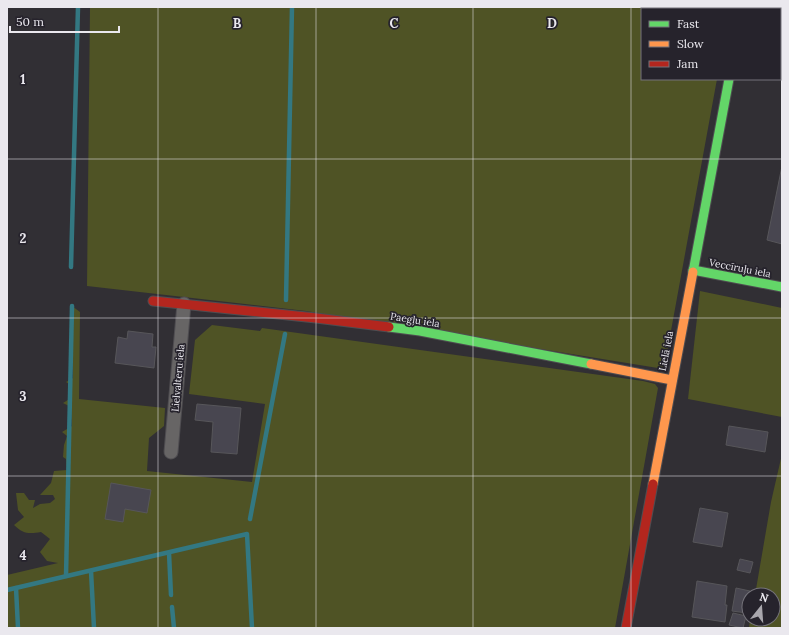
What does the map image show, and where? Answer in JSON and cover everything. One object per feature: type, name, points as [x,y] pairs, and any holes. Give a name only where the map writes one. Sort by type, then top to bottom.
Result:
[{"type":"street","name":"Lielā iela","points":[[626,628],[729,80]]},
{"type":"street","name":"Veccīruļu iela","points":[[693,270],[782,287]]},
{"type":"street","name":"Paegļu iela","points":[[153,301],[420,331],[672,380]]},
{"type":"street","name":"Lielvalteru iela","points":[[171,452],[184,304]]},
{"type":"green space","points":[[90,7],[730,7],[641,8],[641,80],[717,80],[664,369],[306,311],[87,286]]},
{"type":"green space","points":[[700,291],[782,308],[782,417],[688,399]]},
{"type":"green space","points":[[72,306],[80,312],[79,399],[165,408],[164,426],[149,438],[147,471],[252,482],[265,404],[189,394],[195,340],[212,325],[260,331],[262,328],[643,381],[655,384],[658,388],[615,628],[7,628],[7,575],[58,563],[47,561],[40,552],[50,539],[41,532],[26,533],[14,525],[24,517],[18,510],[16,493],[24,493],[29,500],[35,500],[33,508],[40,504],[50,503],[55,499],[53,495],[40,495],[51,483],[54,471],[67,470],[66,459],[63,457],[64,445],[67,436],[62,432],[72,426],[71,407],[63,403],[71,398],[72,386],[66,382],[73,378]]},
{"type":"green space","points":[[782,454],[782,628],[749,628],[781,627],[781,587],[756,587],[771,502]]},
{"type":"building","points":[[782,166],[782,244],[767,240]]},
{"type":"building","points":[[128,331],[153,334],[152,347],[156,347],[154,368],[115,363],[118,337],[127,339]]},
{"type":"building","points":[[197,404],[241,408],[237,454],[211,452],[213,422],[195,420]]},
{"type":"building","points":[[729,426],[768,432],[765,452],[726,445]]},
{"type":"building","points":[[111,483],[151,490],[147,513],[125,509],[123,522],[105,519]]},
{"type":"building","points":[[700,508],[728,513],[722,547],[693,542]]},
{"type":"building","points":[[740,559],[753,562],[750,573],[737,570]]},
{"type":"building","points":[[697,581],[727,586],[725,622],[692,617]]},
{"type":"building","points":[[736,588],[741,589],[741,612],[732,611]]},
{"type":"building","points":[[733,613],[741,615],[741,627],[743,628],[729,625]]},
{"type":"waterway","points":[[71,267],[78,7]]},
{"type":"waterway","points":[[286,300],[292,7]]},
{"type":"waterway","points":[[66,576],[72,306]]},
{"type":"waterway","points":[[250,519],[285,334]]},
{"type":"waterway","points":[[7,590],[247,534],[252,628]]},
{"type":"waterway","points":[[169,553],[171,595]]},
{"type":"waterway","points":[[91,571],[94,628]]},
{"type":"waterway","points":[[16,588],[18,628]]},
{"type":"waterway","points":[[172,607],[174,628]]},
{"type":"traffic: fast","points":[[693,272],[729,80]]},
{"type":"traffic: fast","points":[[693,270],[782,287]]},
{"type":"traffic: fast","points":[[389,327],[420,331],[591,364]]},
{"type":"traffic: slow","points":[[653,484],[693,272]]},
{"type":"traffic: slow","points":[[591,364],[672,380]]},
{"type":"traffic: jam","points":[[153,301],[389,327]]},
{"type":"traffic: jam","points":[[626,628],[653,484]]}]
